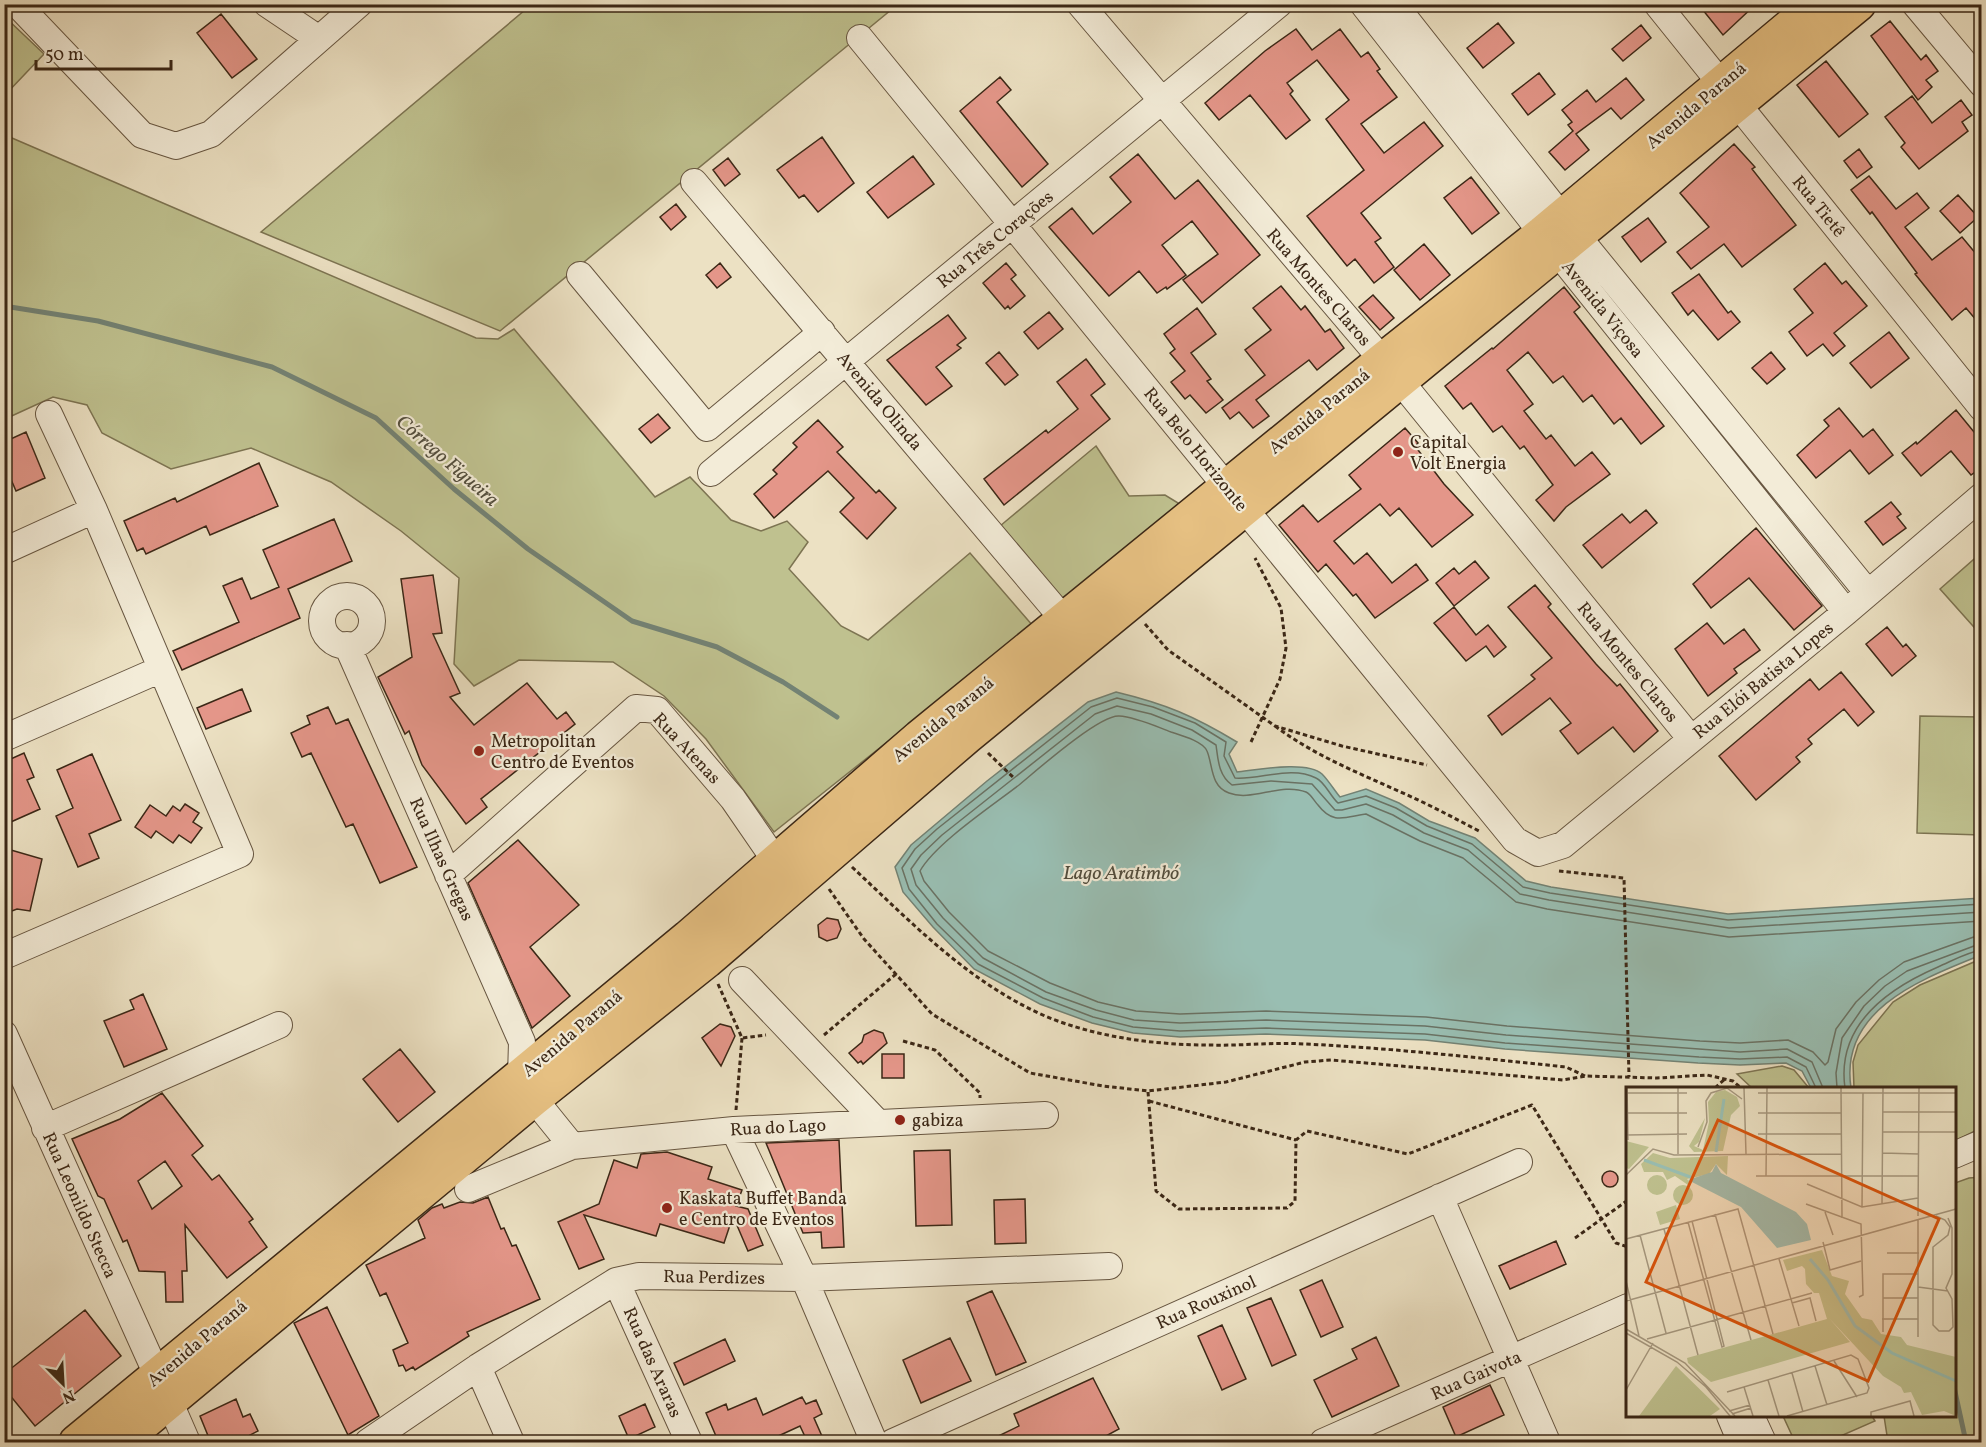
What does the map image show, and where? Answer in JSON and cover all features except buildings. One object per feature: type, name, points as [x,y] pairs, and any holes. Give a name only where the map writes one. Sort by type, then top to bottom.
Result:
[{"type":"main road","name":"Avenida Paraná","points":[[1729,95],[1816,4]]},
{"type":"main road","name":"Avenida Paraná","points":[[76,1443],[164,1390],[527,1087],[1130,607],[1244,507],[1391,371],[1729,95],[1859,4]]},
{"type":"main road","name":"Avenida Paraná","points":[[805,867],[919,737],[1065,621],[1244,507]]},
{"type":"main road","name":"Avenida Paraná","points":[[121,1443],[164,1390]]},
{"type":"street","points":[[17,4],[142,135],[176,146],[212,134],[359,4]]},
{"type":"street","points":[[267,4],[319,39]]},
{"type":"street","name":"Rua Montes Claros","points":[[1080,4],[1161,103],[1391,371],[1691,739]]},
{"type":"street","name":"Rua Três Corações","points":[[711,473],[1280,4]]},
{"type":"street","name":"Avenida Viçosa","points":[[1363,4],[1868,593]]},
{"type":"street","name":"Avenida Viçosa","points":[[1394,4],[1559,234],[1846,612]]},
{"type":"street","name":"Rua Tietê","points":[[1657,4],[1982,408]]},
{"type":"street","points":[[1915,4],[1982,84]]},
{"type":"street","name":"Rua Belo Horizonte","points":[[860,38],[1515,840],[1543,861]]},
{"type":"street","name":"Avenida Olinda","points":[[694,182],[1065,621]]},
{"type":"street","points":[[580,275],[707,428],[822,332]]},
{"type":"street","points":[[4,956],[240,854],[159,669],[94,510],[49,414]]},
{"type":"street","name":"Rua Elói Batista Lopes","points":[[1543,861],[1846,612],[1982,496]]},
{"type":"street","points":[[4,551],[94,510]]},
{"type":"street","name":"Rua Ilhas Gregas","points":[[347,645],[522,1042],[527,1087]]},
{"type":"street","points":[[4,738],[159,669]]},
{"type":"street","name":"Rua Atenas","points":[[448,875],[636,708],[646,707],[657,710],[733,799],[805,867]]},
{"type":"street","points":[[742,980],[878,1122]]},
{"type":"street","points":[[45,1128],[279,1025]]},
{"type":"street","name":"Rua Leonildo Stecca","points":[[4,1034],[187,1443]]},
{"type":"street","points":[[527,1087],[572,1146]]},
{"type":"street","name":"Rua do Lago","points":[[468,1189],[572,1146],[734,1130],[1045,1115]]},
{"type":"street","points":[[734,1130],[804,1278],[874,1443]]},
{"type":"street","points":[[1956,1154],[1982,1143]]},
{"type":"street","name":"Rua Rouxinol","points":[[893,1443],[1519,1162]]},
{"type":"street","points":[[1440,1197],[1547,1443]]},
{"type":"street","name":"Rua Perdizes","points":[[368,1443],[478,1367],[616,1281],[639,1276],[804,1278],[1109,1266]]},
{"type":"street","name":"Rua das Araras","points":[[616,1281],[689,1443]]},
{"type":"street","name":"Rua Gaivota","points":[[1323,1443],[1626,1308]]},
{"type":"street","points":[[478,1367],[511,1443]]},
{"type":"street","points":[[1730,1417],[1742,1443]]},
{"type":"street","points":[[1752,1417],[1763,1443]]},
{"type":"path","points":[[1244,507],[1251,547],[1260,570],[1281,608],[1286,648],[1280,679],[1251,742]]},
{"type":"path","points":[[1130,607],[1168,650],[1300,744],[1345,769],[1406,794],[1487,835]]},
{"type":"path","points":[[1275,726],[1342,746],[1461,773]]},
{"type":"path","points":[[981,747],[1016,779]]},
{"type":"path","points":[[1543,861],[1624,878],[1629,1077]]},
{"type":"path","points":[[805,867],[864,939],[932,1014],[1030,1073],[1103,1086],[1148,1091],[1227,1082],[1305,1062],[1331,1060],[1563,1080],[1586,1076],[1707,1075],[1733,1081],[1739,1087]]},
{"type":"path","points":[[805,867],[950,958],[997,992],[1046,1016],[1136,1040],[1209,1045],[1301,1044],[1431,1052],[1566,1067],[1586,1076]]},
{"type":"path","points":[[809,1048],[896,974]]},
{"type":"path","points":[[734,1130],[742,1038]]},
{"type":"path","points":[[903,1041],[935,1050],[980,1093],[982,1118]]},
{"type":"path","points":[[1717,1087],[1725,1079]]},
{"type":"path","points":[[1148,1091],[1156,1191],[1179,1209],[1287,1208],[1295,1201],[1296,1140],[1307,1131],[1408,1154],[1532,1105],[1616,1244],[1626,1246]]},
{"type":"path","points":[[1149,1101],[1296,1140]]},
{"type":"path","points":[[1575,1238],[1626,1201]]},
{"type":"green space","points":[[531,5],[897,5],[500,331],[261,232]]},
{"type":"green space","points":[[5,17],[44,54],[4,95]]},
{"type":"green space","points":[[5,135],[476,338],[498,339],[514,329],[655,497],[690,477],[731,520],[761,531],[787,521],[808,542],[789,569],[841,626],[868,640],[970,553],[1033,626],[774,832],[706,739],[664,696],[613,662],[519,660],[474,686],[454,664],[459,578],[401,531],[331,482],[251,448],[171,469],[102,433],[87,405],[53,397],[5,419]]},
{"type":"green space","points":[[1096,446],[1129,496],[1165,495],[1178,503],[1177,516],[1066,607],[1000,526]]},
{"type":"green space","points":[[1981,553],[1981,635],[1940,589]]},
{"type":"green space","points":[[1920,716],[1981,717],[1981,835],[1917,833]]},
{"type":"green space","points":[[1981,959],[1981,1128],[1956,1140],[1956,1087],[1854,1087],[1853,1062],[1858,1045],[1893,1002],[1920,985]]},
{"type":"green space","points":[[1782,1066],[1794,1070],[1808,1087],[1751,1087],[1737,1074]]},
{"type":"green space","points":[[1981,1177],[1981,1442],[1888,1442],[1884,1417],[1956,1417],[1956,1183]]},
{"type":"green space","points":[[1783,1417],[1873,1417],[1875,1421],[1827,1442],[1795,1442]]},
{"type":"water","name":"Lago Aratimbó","points":[[1116,692],[1179,712],[1237,742],[1229,754],[1237,772],[1281,767],[1315,770],[1322,774],[1340,797],[1366,789],[1399,803],[1429,821],[1475,838],[1526,881],[1551,887],[1728,914],[1981,898],[1981,955],[1911,987],[1889,1001],[1871,1018],[1858,1037],[1851,1061],[1851,1087],[1810,1087],[1802,1071],[1786,1063],[1740,1065],[1698,1063],[1505,1049],[1425,1040],[1266,1034],[1180,1037],[1133,1033],[1092,1023],[1040,1004],[974,969],[903,892],[895,867],[911,845],[987,781],[1088,702]]},
{"type":"waterway","name":"Córrego Figueira","points":[[4,306],[98,321],[272,367],[376,418],[454,489],[528,549],[632,621],[717,647],[783,682],[837,717]]},
{"type":"waterway","points":[[1956,1396],[1966,1442]]},
{"type":"place","name":"Capital Volt Energia","points":[[1398,452]]},
{"type":"place","name":"Metropolitan Centro de Eventos","points":[[479,751]]},
{"type":"place","name":"gabiza","points":[[900,1120]]},
{"type":"place","name":"Kaskata Buffet Banda e Centro de Eventos","points":[[667,1208]]}]
